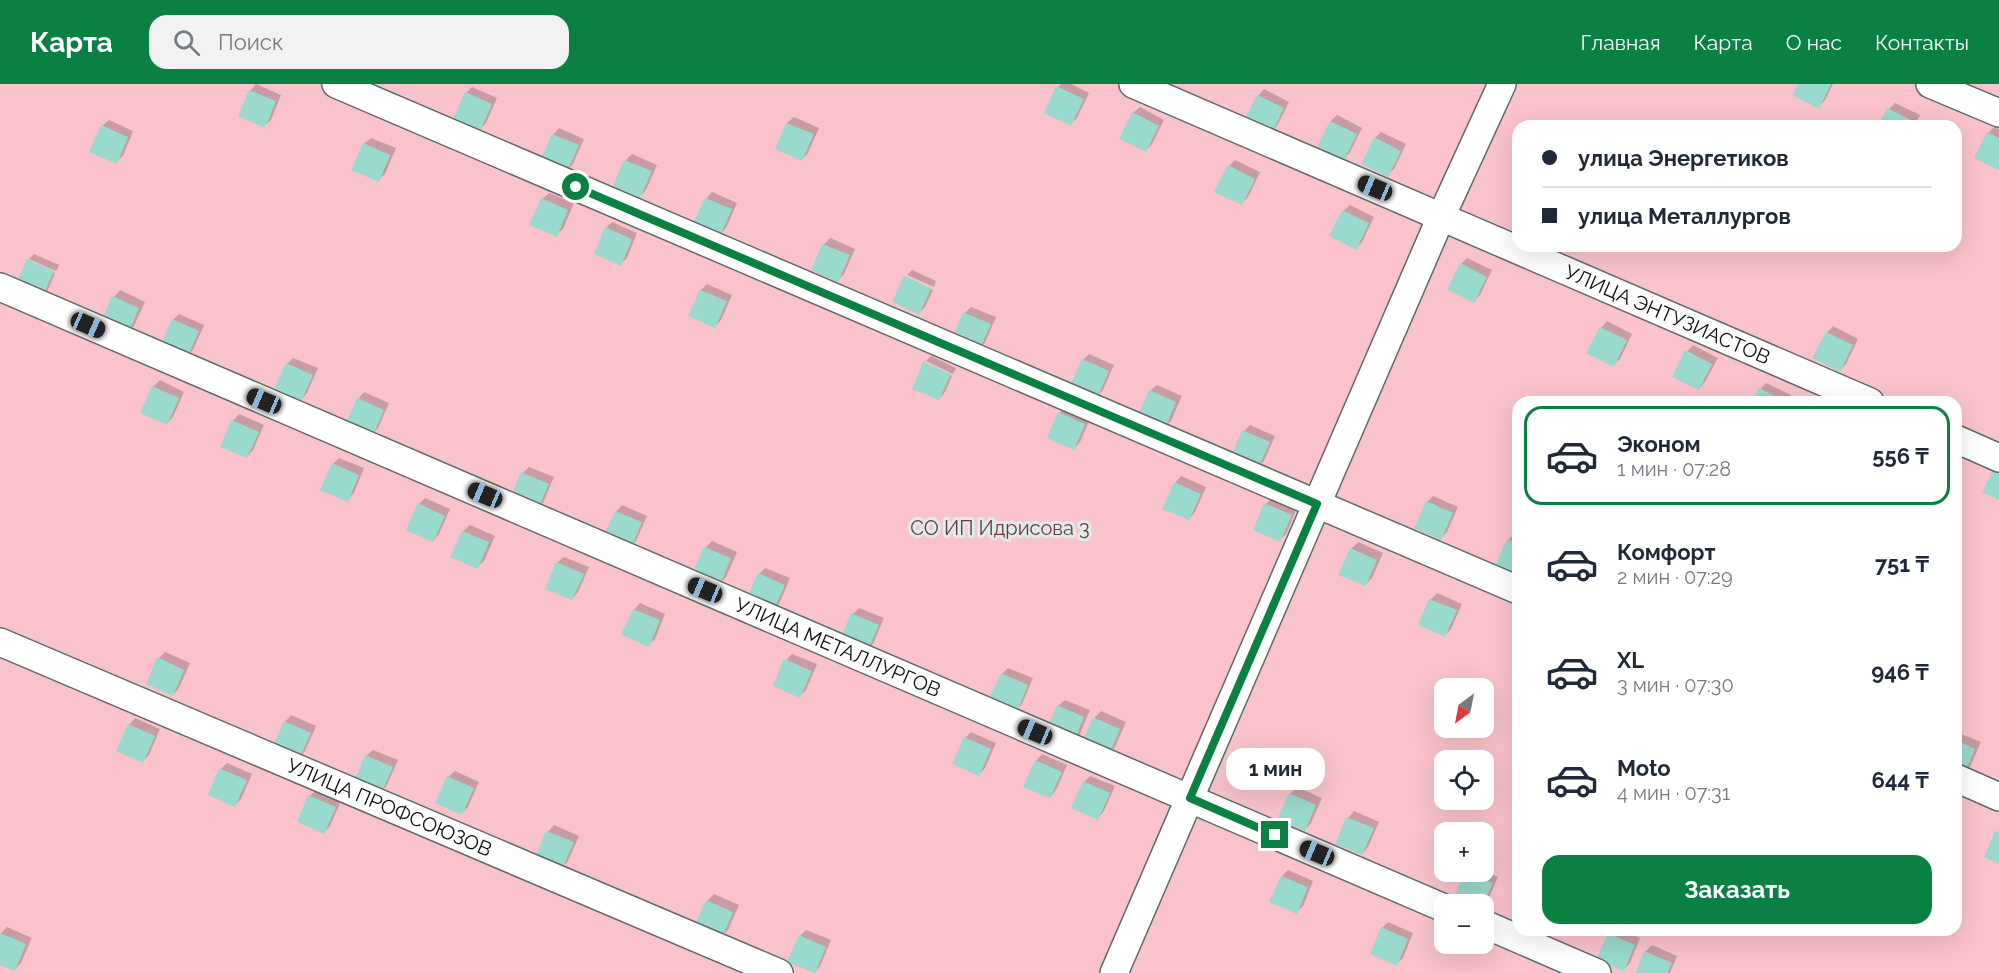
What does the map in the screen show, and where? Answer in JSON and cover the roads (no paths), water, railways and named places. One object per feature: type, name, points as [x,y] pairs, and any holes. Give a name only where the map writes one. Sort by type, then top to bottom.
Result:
[{"type":"street","points":[[336,84],[1512,588]]},
{"type":"street","name":"УЛИЦА ЭНТУЗИАСТОВ","points":[[1133,84],[1512,248]]},
{"type":"street","points":[[1114,973],[1441,217],[1502,84]]},
{"type":"street","points":[[1930,84],[1999,113]]},
{"type":"street","name":"УЛИЦА ЭНТУЗИАСТОВ","points":[[1522,252],[1856,396]]},
{"type":"street","name":"УЛИЦА МЕТАЛЛУРГОВ","points":[[0,287],[1434,904]]},
{"type":"street","points":[[1962,442],[1999,458]]},
{"type":"street","name":"УЛИЦА ПРОФСОЮЗОВ","points":[[0,642],[780,973]]},
{"type":"street","points":[[1962,781],[1999,797]]},
{"type":"street","points":[[1494,928],[1597,973]]},
{"type":"park label","name":"СО ИП Идрисова 3","points":[[1000,528]]}]
